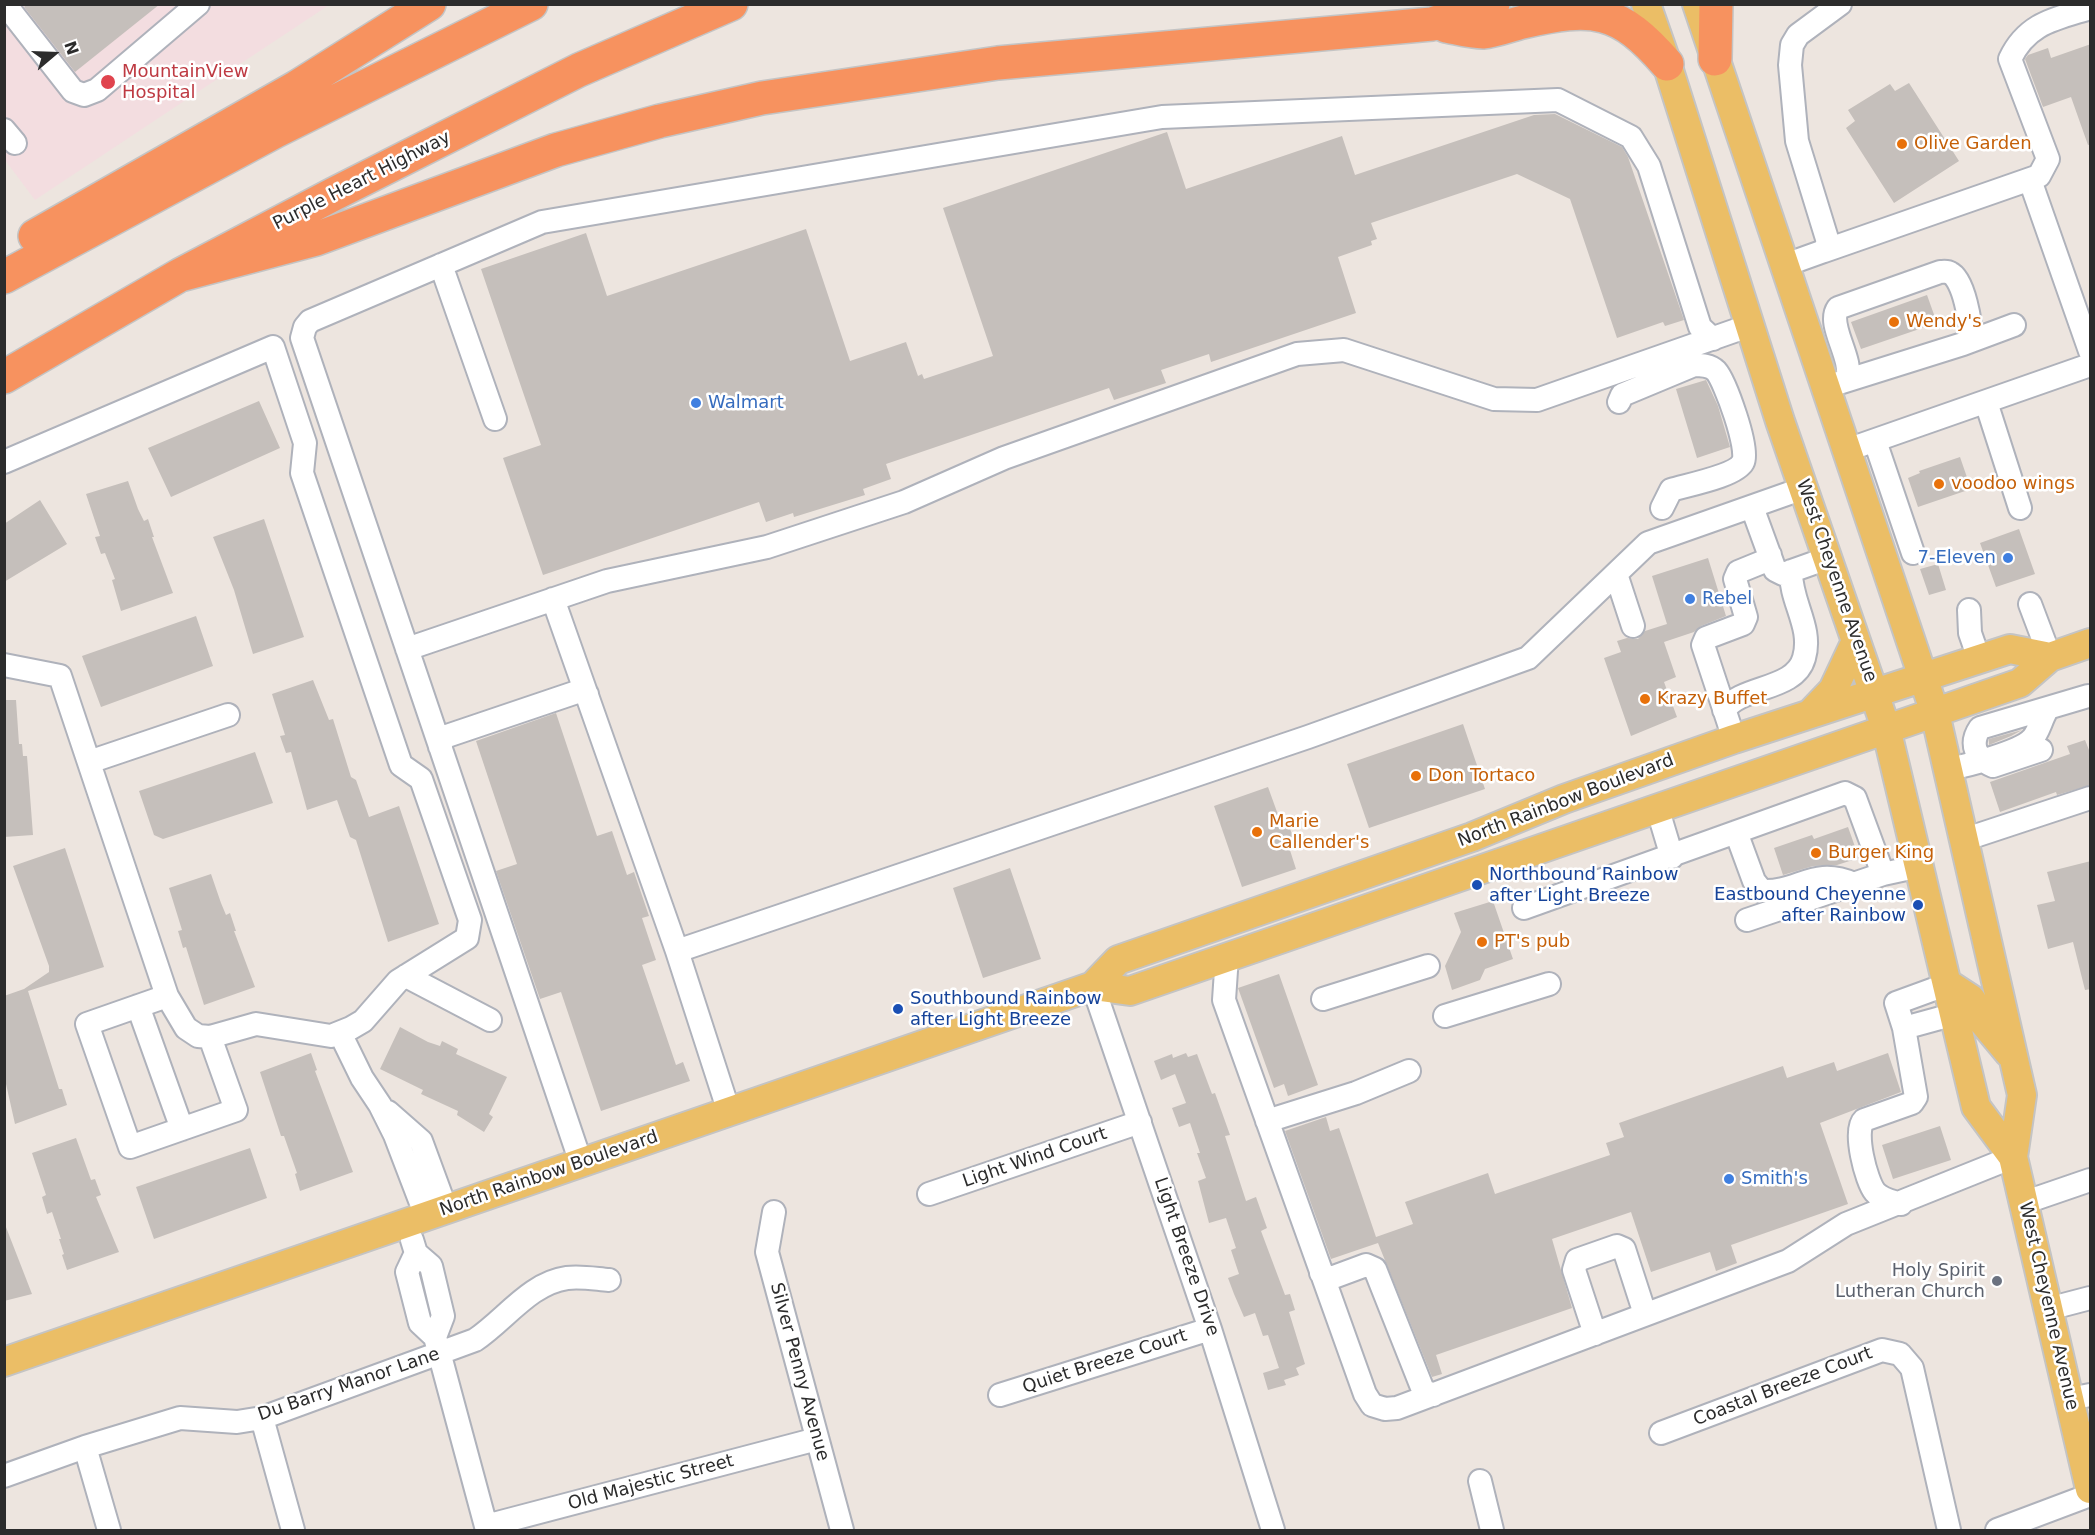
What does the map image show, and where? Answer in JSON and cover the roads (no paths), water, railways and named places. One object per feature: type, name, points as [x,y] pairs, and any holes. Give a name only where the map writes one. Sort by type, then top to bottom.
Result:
[{"type":"highway","points":[[4,253],[297,87],[429,4]]},
{"type":"highway","points":[[4,277],[276,131],[531,4]]},
{"type":"highway","name":"Purple Heart Highway","points":[[4,377],[180,275],[579,70],[730,4]]},
{"type":"highway","points":[[180,275],[316,239],[556,150],[660,121],[762,98],[998,63],[1432,24],[1493,4]]},
{"type":"highway","points":[[1715,58],[1716,4]]},
{"type":"highway","points":[[1432,24],[1482,32],[1566,12],[1598,13],[1623,23],[1648,41],[1667,64]]},
{"type":"main road","name":"West Cheyenne Avenue","points":[[1646,4],[1804,489],[1886,728],[1976,1107],[2013,1157]]},
{"type":"main road","name":"West Cheyenne Avenue","points":[[1697,4],[1804,319],[1837,383],[1847,450],[1935,713],[2022,1095],[2013,1157],[2048,1309],[2080,1397],[2091,1489]]},
{"type":"main road","points":[[1812,712],[1833,690],[1856,641]]},
{"type":"main road","name":"North Rainbow Boulevard","points":[[4,1362],[1093,986],[1130,991],[2020,683],[2050,657],[2091,643]]},
{"type":"main road","name":"North Rainbow Boulevard","points":[[1093,986],[1118,960],[1344,883],[1472,837],[1564,799],[1812,712],[2010,649],[2050,657]]},
{"type":"main road","points":[[1344,883],[1352,913]]},
{"type":"main road","points":[[1948,984],[1971,999],[1984,1023],[2013,1057]]},
{"type":"street","points":[[5,4],[73,91],[84,95],[97,90],[198,4]]},
{"type":"street","points":[[1824,251],[1828,242],[1797,141],[1790,65],[1792,45],[1798,35],[1840,4]]},
{"type":"street","points":[[1785,266],[2039,176],[2048,159],[2010,59],[2018,41],[2047,21],[2091,8]]},
{"type":"street","points":[[581,1163],[302,338],[305,327],[310,321],[542,222],[1162,117],[1558,100],[1631,137],[1649,166],[1700,327],[1713,339]]},
{"type":"street","points":[[2030,180],[2091,351]]},
{"type":"street","points":[[441,265],[495,419]]},
{"type":"street","points":[[1804,319],[1940,272],[1950,273],[1958,280],[1971,322],[1971,338],[1963,344]]},
{"type":"street","points":[[1837,383],[1850,371],[1834,319],[1838,308]]},
{"type":"street","points":[[407,649],[607,581],[767,547],[904,502],[1004,458],[1297,354],[1344,350],[1494,399],[1537,400],[1751,325]]},
{"type":"street","points":[[1837,383],[1963,344],[2014,325]]},
{"type":"street","points":[[4,462],[273,347],[306,443],[302,473],[400,765],[421,779],[470,920],[467,938],[462,944],[406,975],[363,1021],[340,1033],[321,1036],[256,1024],[210,1037],[198,1036],[186,1028],[167,996],[60,676],[4,665]]},
{"type":"street","points":[[1619,402],[1622,395],[1694,365],[1704,365],[1715,370],[1723,382],[1742,438],[1745,455],[1743,463],[1734,471],[1671,490],[1662,508]]},
{"type":"street","points":[[1847,450],[2091,365]]},
{"type":"street","points":[[1986,402],[2020,508]]},
{"type":"street","points":[[1875,441],[1913,553]]},
{"type":"street","points":[[677,951],[1308,737],[1528,658],[1648,543],[1804,489]]},
{"type":"street","points":[[1752,507],[1775,570],[1783,574],[1828,558]]},
{"type":"street","points":[[1734,739],[1703,645],[1706,638],[1743,624],[1746,617],[1735,579],[1738,572],[1765,561],[1770,555]]},
{"type":"street","points":[[1724,710],[1731,700],[1791,676],[1802,663],[1807,646],[1806,628],[1791,580],[1791,571]]},
{"type":"street","points":[[1616,574],[1633,626]]},
{"type":"street","points":[[554,599],[677,951],[729,1112]]},
{"type":"street","points":[[2030,604],[2050,657]]},
{"type":"street","points":[[1969,610],[1970,633],[1979,659]]},
{"type":"street","points":[[440,747],[444,737],[580,691],[587,694]]},
{"type":"street","points":[[2041,750],[1993,766],[1982,762],[1974,746],[1974,736],[1980,728],[2088,696]]},
{"type":"street","points":[[1948,770],[1982,762],[2031,741],[2047,710]]},
{"type":"street","points":[[89,762],[228,715]]},
{"type":"street","points":[[1524,908],[1672,857],[1845,793],[1855,798],[1883,874]]},
{"type":"street","points":[[1963,840],[2091,798]]},
{"type":"street","points":[[1657,807],[1672,857]]},
{"type":"street","points":[[1736,832],[1754,881],[1762,891],[1774,892],[1824,876],[1840,878],[1854,884]]},
{"type":"street","points":[[1747,920],[1883,874],[1920,867]]},
{"type":"street","points":[[1227,956],[1224,1000],[1365,1394],[1372,1405],[1384,1409],[1397,1408],[1433,1395],[1788,1261],[1846,1224],[1901,1204],[2013,1157]]},
{"type":"street","points":[[1323,999],[1428,966]]},
{"type":"street","points":[[406,975],[490,1020]]},
{"type":"street","points":[[1445,1016],[1549,984]]},
{"type":"street","points":[[1901,1204],[1884,1199],[1875,1192],[1858,1136],[1860,1124],[1864,1120],[1912,1103],[1916,1097],[1904,1028],[1896,1003],[1948,984]]},
{"type":"street","name":"Light Breeze Drive","points":[[1093,986],[1210,1329],[1273,1530]]},
{"type":"street","points":[[167,996],[87,1024],[130,1147],[236,1110],[210,1037]]},
{"type":"street","points":[[138,1006],[182,1129]]},
{"type":"street","points":[[1904,1028],[1955,1014]]},
{"type":"street","points":[[340,1033],[362,1078],[380,1105],[426,1216],[416,1253],[431,1266],[443,1316],[438,1345],[486,1528]]},
{"type":"street","points":[[1267,1121],[1356,1093],[1409,1071]]},
{"type":"street","name":"Light Wind Court","points":[[929,1194],[1140,1122]]},
{"type":"street","points":[[2024,1203],[2091,1180]]},
{"type":"street","name":"Silver Penny Avenue","points":[[774,1212],[767,1252],[842,1530]]},
{"type":"street","points":[[1595,1334],[1574,1270],[1577,1260],[1617,1246],[1624,1249],[1646,1314]]},
{"type":"street","points":[[1322,1273],[1331,1278],[1366,1265],[1375,1269],[1424,1390],[1433,1395]]},
{"type":"street","name":"Du Barry Manor Lane","points":[[4,1476],[85,1447],[180,1418],[237,1422],[262,1418],[438,1345],[476,1340],[497,1326],[527,1297],[548,1283],[569,1278],[609,1280]]},
{"type":"street","points":[[2048,1309],[2091,1298]]},
{"type":"street","name":"Quiet Breeze Court","points":[[1000,1395],[1210,1329]]},
{"type":"street","name":"Coastal Breeze Court","points":[[1661,1433],[1882,1350],[1900,1354],[1912,1368],[1949,1530]]},
{"type":"street","points":[[262,1418],[293,1530]]},
{"type":"street","name":"Old Majestic Street","points":[[486,1528],[817,1440]]},
{"type":"street","points":[[85,1447],[109,1530]]},
{"type":"street","points":[[1480,1480],[1492,1530]]},
{"type":"street","points":[[1997,1530],[2091,1495]]},
{"type":"place","name":"MountainView Hospital","points":[[108,82]]},
{"type":"place","name":"Olive Garden","points":[[1902,144]]},
{"type":"place","name":"Wendy's","points":[[1894,322]]},
{"type":"place","name":"Walmart","points":[[696,403]]},
{"type":"place","name":"voodoo wings","points":[[1939,484]]},
{"type":"place","name":"7-Eleven","points":[[2008,558]]},
{"type":"place","name":"Rebel","points":[[1690,599]]},
{"type":"place","name":"Krazy Buffet","points":[[1645,699]]},
{"type":"place","name":"Don Tortaco","points":[[1416,776]]},
{"type":"place","name":"Marie Callender's","points":[[1257,832]]},
{"type":"place","name":"Burger King","points":[[1816,853]]},
{"type":"place","name":"Northbound Rainbow after Light Breeze","points":[[1477,885]]},
{"type":"place","name":"Eastbound Cheyenne after Rainbow","points":[[1918,905]]},
{"type":"place","name":"PT's pub","points":[[1482,942]]},
{"type":"place","name":"Southbound Rainbow after Light Breeze","points":[[898,1009]]},
{"type":"place","name":"Smith's","points":[[1729,1179]]},
{"type":"place","name":"Holy Spirit Lutheran Church","points":[[1997,1281]]}]
